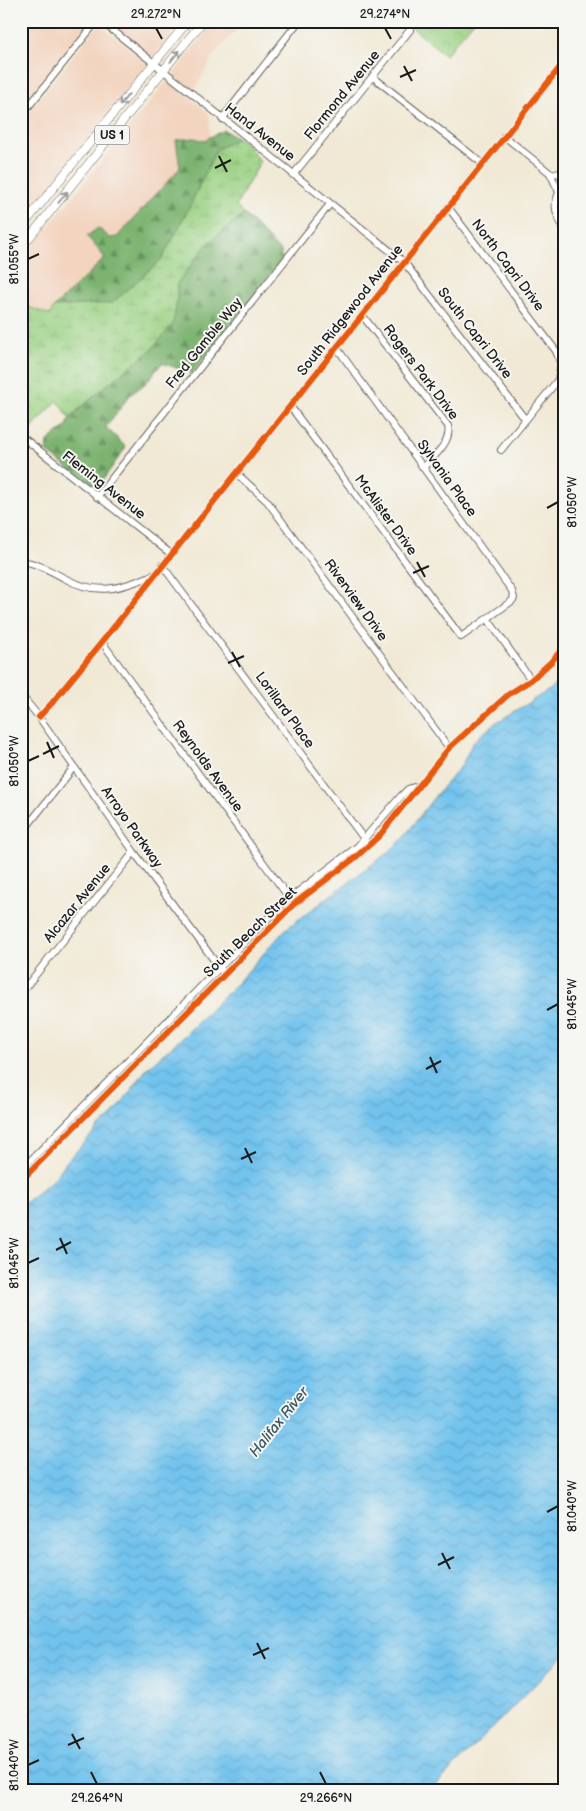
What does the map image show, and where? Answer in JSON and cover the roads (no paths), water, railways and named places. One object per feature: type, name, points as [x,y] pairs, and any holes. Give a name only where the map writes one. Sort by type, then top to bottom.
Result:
[{"type":"main road","name":"US 1","points":[[21,228],[188,21]]},
{"type":"main road","name":"US 1","points":[[21,248],[203,21]]},
{"type":"main road","points":[[44,219],[42,210],[60,186],[64,175]]},
{"type":"street","points":[[21,116],[97,21]]},
{"type":"street","name":"Hand Avenue","points":[[101,21],[404,262]]},
{"type":"street","points":[[222,119],[299,21]]},
{"type":"street","name":"Flormond Avenue","points":[[293,175],[410,30]]},
{"type":"street","name":"South Ridgewood Avenue","points":[[21,561],[45,568],[88,588],[104,590],[130,585],[154,575],[565,61]]},
{"type":"street","points":[[557,71],[565,77]]},
{"type":"street","points":[[373,77],[483,164]]},
{"type":"street","points":[[504,136],[550,173],[559,192]]},
{"type":"street","points":[[550,173],[565,174]]},
{"type":"street","points":[[565,180],[555,200],[557,218],[565,230]]},
{"type":"street","name":"Fred Gamble Way","points":[[97,497],[330,204]]},
{"type":"street","name":"North Capri Drive","points":[[448,207],[556,351],[561,364],[558,380],[525,420]]},
{"type":"street","name":"South Capri Drive","points":[[404,262],[525,420]]},
{"type":"street","name":"Rogers Park Drive","points":[[362,315],[448,426],[450,432],[446,441],[423,468]]},
{"type":"street","name":"Sylvania Place","points":[[337,348],[512,591],[514,598],[512,601],[488,618]]},
{"type":"street","name":"McAlister Drive","points":[[290,406],[461,637],[488,618]]},
{"type":"street","points":[[501,450],[525,420]]},
{"type":"street","name":"Fleming Avenue","points":[[21,436],[171,554]]},
{"type":"street","name":"Riverview Drive","points":[[236,473],[267,501],[449,748]]},
{"type":"street","name":"Lorillard Place","points":[[162,565],[369,846]]},
{"type":"street","points":[[39,717],[102,642],[154,575]]},
{"type":"street","points":[[488,618],[531,680]]},
{"type":"street","name":"Reynolds Avenue","points":[[102,642],[294,904]]},
{"type":"street","name":"South Beach Street","points":[[21,1181],[294,904],[356,857],[380,835],[449,748],[502,700],[531,680],[565,646]]},
{"type":"street","name":"Arroyo Parkway","points":[[21,695],[39,717],[134,852],[224,974]]},
{"type":"street","points":[[21,834],[74,767]]},
{"type":"street","points":[[30,1172],[22,1167],[289,898],[357,847],[408,789],[420,785]]},
{"type":"street","name":"Alcazar Avenue","points":[[21,993],[134,852]]},
{"type":"water","name":"Halifax River","points":[[565,671],[565,1654],[431,1790],[21,1790],[21,1206],[55,1178],[67,1161],[103,1123],[111,1118],[148,1067],[185,1035],[238,982],[286,929],[390,851],[405,836],[435,796],[462,765],[473,742],[494,724],[551,689]]}]
